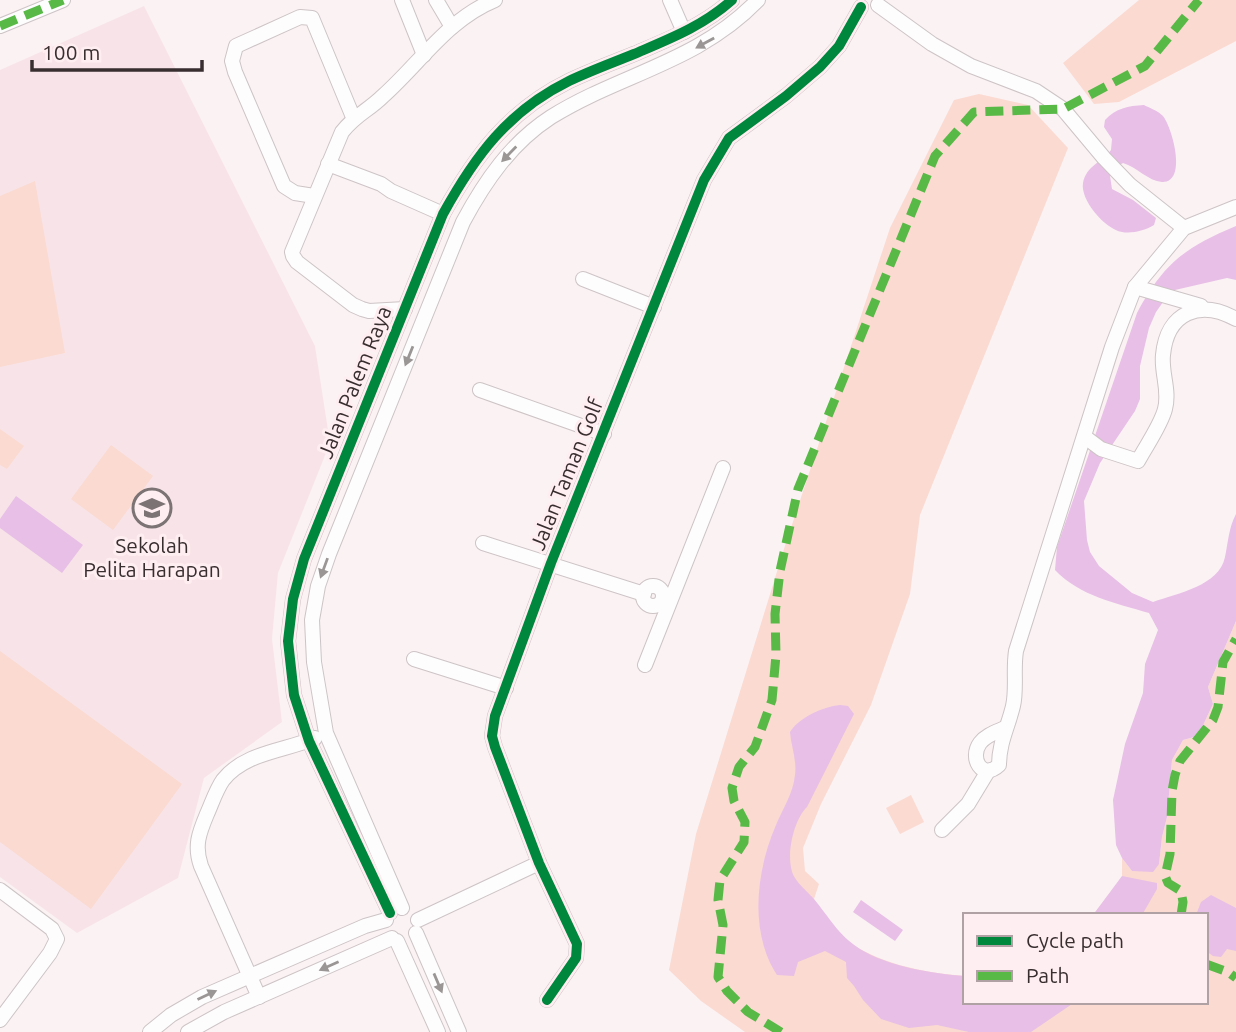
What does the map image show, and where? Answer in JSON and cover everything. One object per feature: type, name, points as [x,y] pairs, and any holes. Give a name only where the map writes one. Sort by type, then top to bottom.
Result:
[{"type":"street","points":[[0,26],[63,0]]},
{"type":"street","points":[[402,0],[424,55]]},
{"type":"street","points":[[436,0],[452,27]]},
{"type":"street","points":[[405,309],[369,312],[353,305],[295,260],[292,251],[342,132],[354,117],[381,99],[460,18],[495,0]]},
{"type":"street","points":[[670,0],[684,32]]},
{"type":"street","name":"Jalan Palem Raya","points":[[392,913],[309,741],[294,695],[288,642],[293,599],[304,559],[444,211],[464,175],[486,145],[512,118],[569,81],[684,32],[705,21],[732,0]]},
{"type":"street","name":"Jalan Palem Raya","points":[[392,913],[326,733],[314,662],[312,620],[318,586],[463,222],[480,190],[501,162],[526,136],[549,118],[590,95],[680,57],[716,37],[758,0]]},
{"type":"street","points":[[858,4],[870,9],[879,2],[932,44],[971,66],[1035,91],[1063,109],[1130,185],[1185,228]]},
{"type":"street","name":"Jalan Taman Golf","points":[[547,1000],[571,967],[578,950],[575,938],[539,863],[492,736],[495,716],[551,563],[704,180],[729,138],[820,67],[839,46],[858,4]]},
{"type":"street","points":[[314,196],[295,193],[284,186],[235,72],[232,61],[236,46],[300,17],[312,18],[354,117]]},
{"type":"street","points":[[328,164],[444,211]]},
{"type":"street","points":[[1005,728],[988,735],[978,744],[975,758],[979,766],[988,771],[999,765],[999,750],[1013,705],[1016,652],[1088,439],[1112,347],[1140,289],[1185,228],[1236,207]]},
{"type":"street","points":[[583,279],[654,307]]},
{"type":"street","points":[[1140,289],[1236,318]]},
{"type":"street","points":[[1088,439],[1101,449],[1138,461],[1165,410],[1167,388],[1162,357],[1167,333],[1189,311],[1210,308]]},
{"type":"street","points":[[481,390],[604,434]]},
{"type":"street","points":[[645,665],[666,600],[723,468]]},
{"type":"street","points":[[483,543],[644,594],[645,602],[649,604],[657,605],[666,600]]},
{"type":"street","points":[[414,659],[506,688]]},
{"type":"street","points":[[259,997],[201,866],[196,846],[198,836],[219,785],[225,777],[261,754],[309,741],[326,733]]},
{"type":"street","points":[[942,830],[968,804],[988,771]]},
{"type":"street","points":[[392,913],[387,933],[404,941],[417,927],[539,863]]},
{"type":"street","points":[[0,890],[52,929],[57,939],[50,953],[0,1020]]},
{"type":"street","points":[[150,1032],[171,1015],[202,997],[392,913],[409,909],[459,1032]]},
{"type":"street","points":[[188,1032],[224,1012],[395,939]]},
{"type":"street","points":[[395,939],[438,1032]]},
{"type":"shaded area","points":[[1139,0],[1236,0],[1236,41],[1119,102],[1094,104],[1063,63]]},
{"type":"shaded area","name":"Sekolah Pelita Harapan","points":[[144,6],[315,346],[330,443],[278,573],[272,639],[282,722],[204,778],[178,878],[77,933],[0,877],[0,70]]},
{"type":"shaded area","points":[[979,94],[1028,105],[1068,148],[920,515],[910,594],[871,705],[821,804],[803,848],[805,871],[819,884],[814,899],[840,935],[867,953],[899,965],[963,976],[963,1004],[1208,1004],[1208,913],[1095,913],[1122,877],[1122,858],[1132,871],[1159,864],[1167,817],[1172,760],[1183,740],[1198,736],[1213,704],[1208,687],[1236,621],[1236,1032],[745,1032],[701,1001],[669,970],[696,834],[784,549],[890,228],[954,100]]},
{"type":"shaded area","points":[[1144,105],[1161,114],[1167,122],[1176,164],[1170,180],[1162,182],[1123,163],[1115,168],[1110,176],[1112,189],[1133,200],[1156,218],[1154,225],[1147,228],[1122,232],[1115,230],[1095,213],[1085,197],[1083,183],[1091,168],[1111,150],[1112,139],[1104,127],[1105,120],[1123,108]]},
{"type":"shaded area","points":[[35,181],[65,353],[0,367],[0,196]]},
{"type":"shaded area","points":[[1236,226],[1236,280],[1227,278],[1175,290],[1156,312],[1149,328],[1140,366],[1140,399],[1135,411],[1100,463],[1084,501],[1087,540],[1090,552],[1099,566],[1132,593],[1153,602],[1196,587],[1215,575],[1225,557],[1236,514],[1236,621],[1208,687],[1213,704],[1198,736],[1183,740],[1172,760],[1167,817],[1159,864],[1153,872],[1132,871],[1116,845],[1113,800],[1125,744],[1143,693],[1145,664],[1158,630],[1149,613],[1099,598],[1065,579],[1055,570],[1057,547],[1137,313],[1157,281],[1177,259],[1202,242]]},
{"type":"shaded area","points":[[0,429],[24,446],[7,469],[0,465]]},
{"type":"shaded area","points":[[111,445],[153,476],[113,530],[71,499]]},
{"type":"shaded area","points":[[16,496],[83,545],[62,573],[0,528],[0,519]]},
{"type":"shaded area","points":[[0,651],[182,784],[91,909],[0,842]]},
{"type":"shaded area","points":[[848,706],[854,714],[794,831],[790,862],[799,883],[840,932],[860,949],[883,960],[911,968],[963,976],[963,1004],[1072,1004],[1031,1032],[969,1032],[937,1025],[909,1028],[881,1019],[847,978],[846,962],[825,951],[798,962],[794,976],[777,975],[762,940],[758,901],[760,881],[769,843],[794,782],[795,764],[790,732],[812,714],[826,708]]},
{"type":"shaded area","points":[[911,795],[924,822],[900,834],[886,808]]},
{"type":"shaded area","points":[[1122,876],[1157,883],[1157,889],[1143,913],[1094,913]]},
{"type":"shaded area","points":[[1211,895],[1236,908],[1236,951],[1227,949],[1221,957],[1208,952],[1208,913],[1197,913],[1201,902]]},
{"type":"shaded area","points":[[861,900],[903,930],[895,941],[853,912]]},
{"type":"marked path","points":[[0,26],[63,0]]},
{"type":"marked path","points":[[781,1032],[748,1012],[727,991],[718,977],[723,925],[718,900],[720,880],[744,842],[745,822],[734,801],[732,788],[739,767],[755,747],[772,700],[776,655],[775,614],[780,571],[798,489],[935,156],[974,112],[1063,109],[1145,66],[1199,0]]},
{"type":"marked path","points":[[1181,913],[1181,891],[1168,883],[1165,876],[1170,854],[1175,775],[1180,761],[1213,720],[1218,707],[1223,662],[1236,639]]},
{"type":"marked path","points":[[1208,965],[1236,978]]},
{"type":"cycle path","points":[[390,913],[309,741],[294,695],[288,641],[293,599],[304,559],[443,214],[481,154],[511,121],[547,93],[577,77],[685,31],[732,0]]},
{"type":"cycle path","points":[[547,1000],[576,958],[577,944],[539,863],[495,747],[492,736],[495,716],[551,563],[704,180],[729,138],[820,67],[839,46],[861,7]]},
{"type":"place","name":"Sekolah Pelita Harapan","points":[[152,508]]}]
